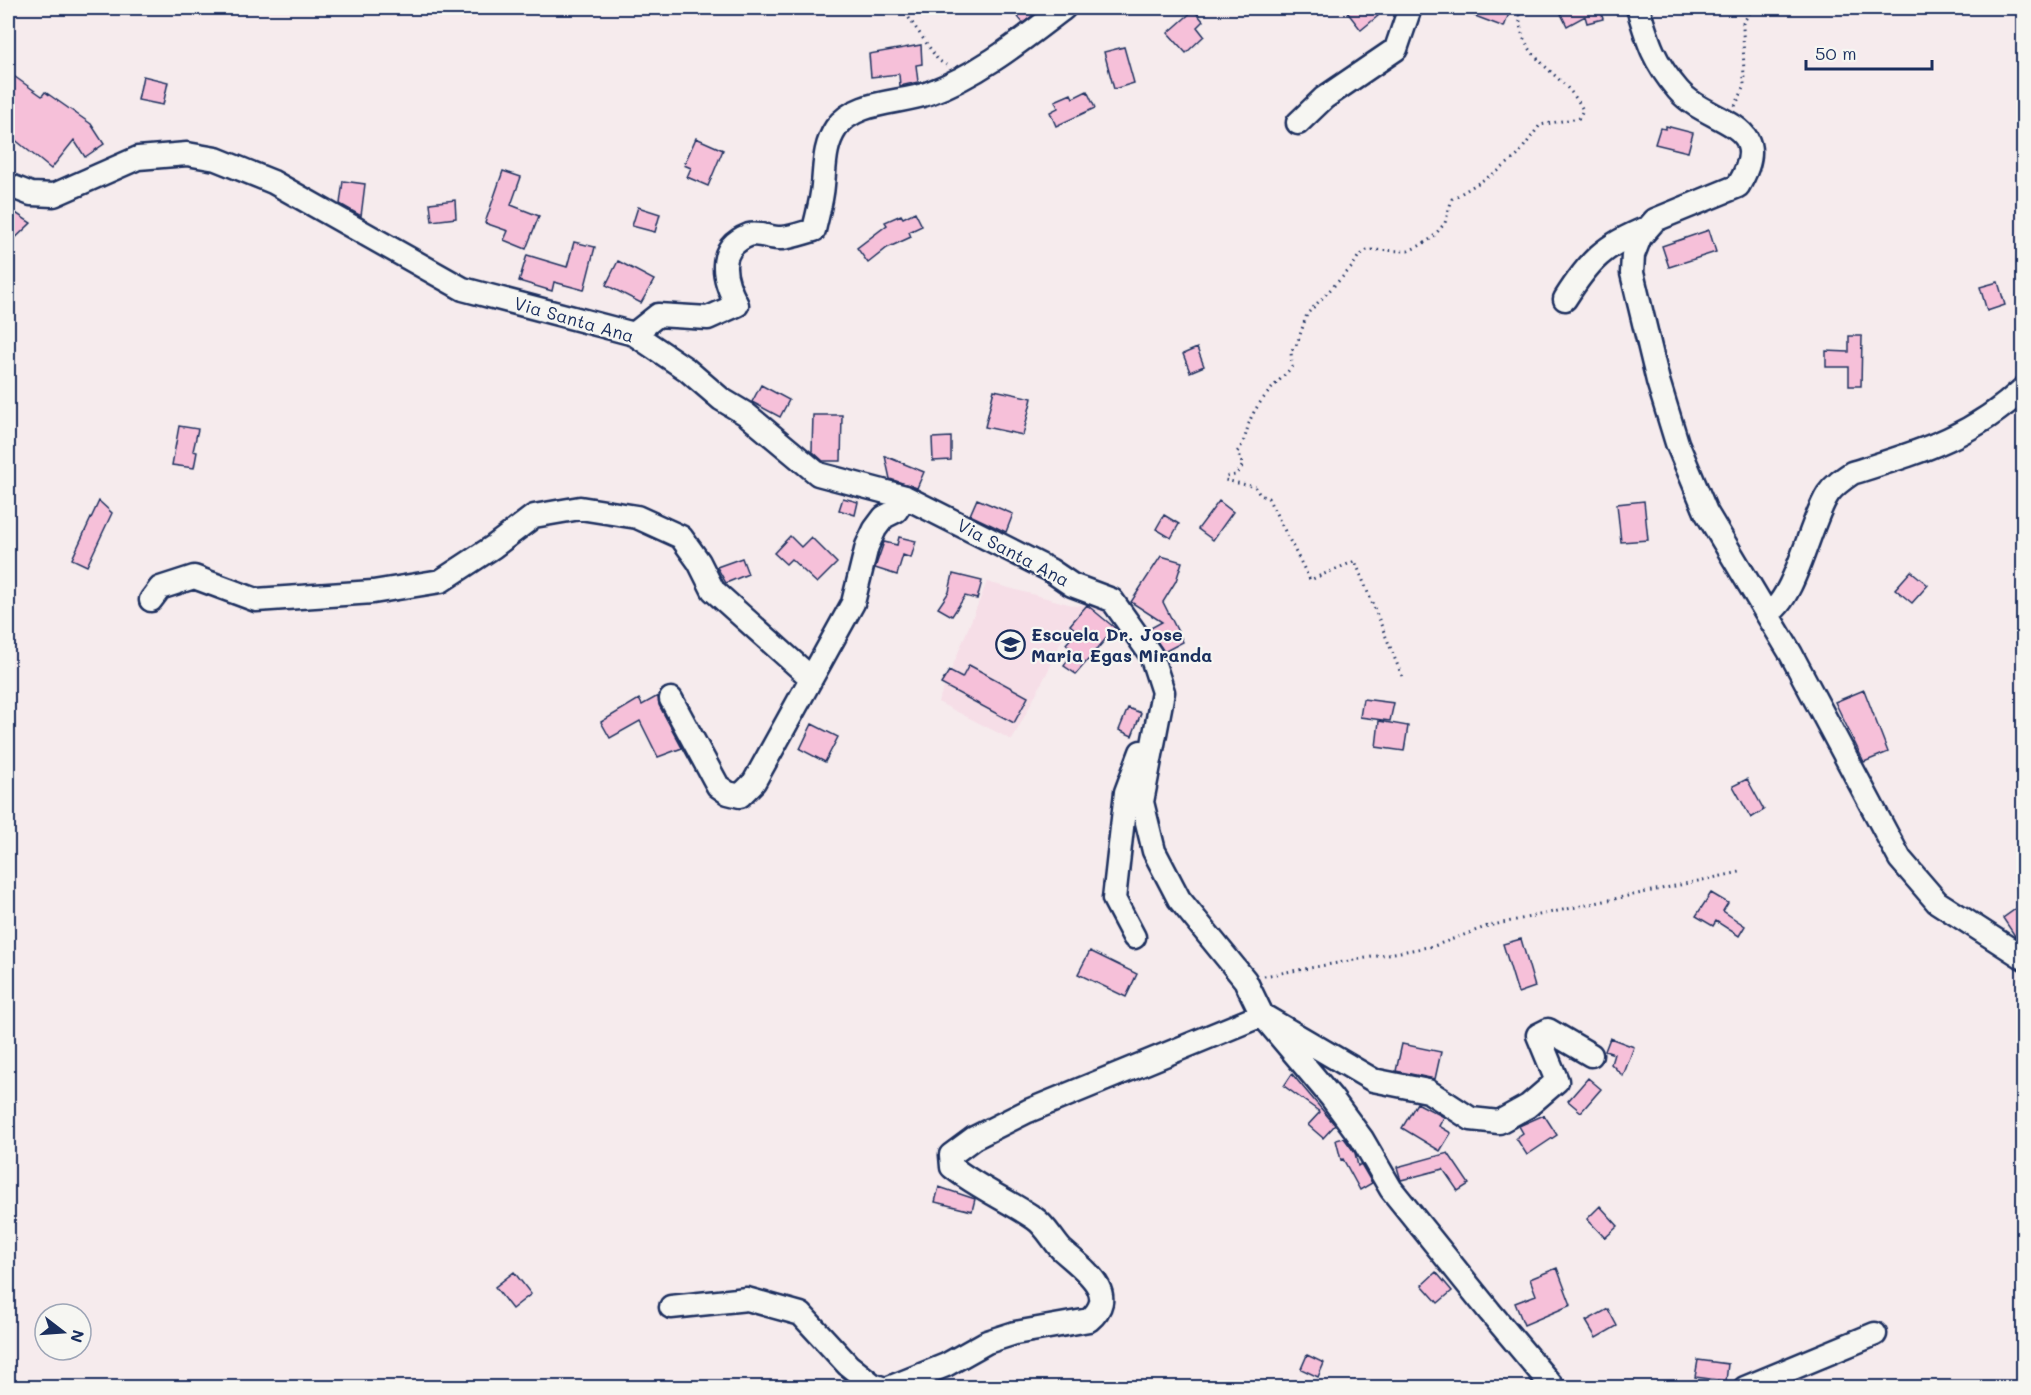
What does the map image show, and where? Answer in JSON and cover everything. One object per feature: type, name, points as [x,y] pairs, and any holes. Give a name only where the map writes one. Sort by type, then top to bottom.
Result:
[{"type":"street","points":[[634,334],[658,315],[708,318],[737,305],[726,286],[723,267],[730,247],[751,234],[781,238],[814,230],[824,185],[823,168],[827,150],[837,127],[856,111],[925,95],[965,78],[1029,35],[1064,8]]},
{"type":"street","points":[[1298,123],[1324,98],[1396,49],[1410,8]]},
{"type":"street","points":[[1565,299],[1584,268],[1618,240],[1647,228],[1665,214],[1706,201],[1738,186],[1752,157],[1749,143],[1727,121],[1701,108],[1680,93],[1653,56],[1638,8]]},
{"type":"street","name":"Via Santa Ana","points":[[8,185],[31,194],[54,195],[138,158],[187,154],[216,159],[273,182],[463,289],[634,334],[686,369],[721,399],[746,414],[819,474],[905,497],[1050,570],[1072,585],[1112,600],[1151,655],[1163,692]]},
{"type":"street","points":[[1647,228],[1636,246],[1632,273],[1666,412],[1706,512],[1768,613],[1857,775],[1900,859],[1911,875],[1950,913],[2024,958]]},
{"type":"street","points":[[1768,613],[1780,602],[1810,538],[1820,508],[1837,484],[1852,473],[1964,434],[1996,413],[2024,388]]},
{"type":"street","points":[[671,699],[718,786],[728,793],[740,796],[754,782],[853,603],[867,546],[875,529],[884,517],[896,511],[905,497]]},
{"type":"street","points":[[151,600],[160,588],[194,577],[256,600],[373,592],[441,582],[534,516],[580,508],[638,517],[681,537],[699,562],[713,590],[810,678]]},
{"type":"street","points":[[1134,937],[1114,899],[1126,792],[1163,692]]},
{"type":"street","points":[[1163,692],[1142,802],[1154,851],[1179,899],[1245,980],[1262,1015],[1331,1097],[1362,1139],[1391,1189],[1554,1388]]},
{"type":"street","points":[[1262,1015],[1372,1080],[1428,1091],[1471,1119],[1499,1122],[1528,1106],[1557,1081],[1538,1035],[1548,1030],[1591,1054]]},
{"type":"street","points":[[889,1388],[946,1365],[987,1342],[1015,1333],[1089,1320],[1100,1307],[1100,1291],[1086,1270],[1060,1247],[1036,1220],[966,1178],[952,1167],[951,1155],[974,1138],[1028,1111],[1262,1015]]},
{"type":"street","points":[[671,1307],[747,1299],[801,1314],[848,1365],[873,1385],[882,1388]]},
{"type":"street","points":[[1745,1388],[1875,1334]]},
{"type":"path","points":[[902,8],[938,60],[965,78]]},
{"type":"path","points":[[1402,676],[1355,561],[1310,580],[1268,498],[1260,495],[1255,487],[1225,480],[1227,476],[1236,475],[1243,465],[1237,452],[1244,445],[1246,430],[1254,411],[1292,368],[1291,351],[1297,344],[1307,314],[1352,267],[1358,257],[1367,250],[1408,250],[1432,238],[1445,223],[1452,199],[1498,171],[1517,156],[1540,125],[1579,118],[1583,110],[1576,96],[1541,61],[1524,40],[1518,8]]},
{"type":"path","points":[[1727,121],[1744,88],[1743,23],[1753,8]]},
{"type":"path","points":[[1245,980],[1434,946],[1488,926],[1740,872]]},
{"type":"shaded area","name":"Escuela Dr. Jose Maria Egas Miranda","points":[[987,582],[1076,606],[1099,601],[1111,613],[1070,621],[1049,669],[1012,740],[938,702]]},
{"type":"building","points":[[1011,8],[1042,8],[1023,23]]},
{"type":"building","points":[[1344,8],[1371,8],[1378,16],[1361,30]]},
{"type":"building","points":[[1454,8],[1511,8],[1504,27]]},
{"type":"building","points":[[1558,8],[1600,8],[1603,19],[1587,23],[1585,16],[1567,26]]},
{"type":"building","points":[[1194,10],[1203,21],[1197,27],[1204,36],[1186,53],[1168,33]]},
{"type":"building","points":[[921,45],[922,64],[916,65],[918,82],[900,86],[899,74],[871,77],[869,54]]},
{"type":"building","points":[[1124,47],[1134,83],[1114,89],[1104,52]]},
{"type":"building","points":[[8,72],[42,96],[45,92],[91,124],[104,144],[85,157],[74,140],[51,169],[8,134]]},
{"type":"building","points":[[143,76],[168,82],[163,105],[138,100]]},
{"type":"building","points":[[1087,91],[1095,108],[1056,126],[1050,112],[1058,108],[1055,101],[1071,94],[1073,98]]},
{"type":"building","points":[[1666,126],[1693,133],[1688,152],[1655,144],[1660,128],[1666,129]]},
{"type":"building","points":[[696,138],[723,150],[708,186],[687,177],[691,168],[684,165]]},
{"type":"building","points":[[503,171],[521,177],[511,205],[539,216],[526,249],[504,240],[508,231],[485,223]]},
{"type":"building","points":[[343,181],[365,184],[361,216],[340,204]]},
{"type":"building","points":[[455,200],[456,218],[432,221],[430,203]]},
{"type":"building","points":[[638,207],[660,214],[655,232],[632,226]]},
{"type":"building","points":[[8,208],[31,223],[8,245]]},
{"type":"building","points":[[915,212],[922,226],[909,232],[911,237],[887,248],[868,263],[857,248],[887,225],[885,222],[901,215],[903,218]]},
{"type":"building","points":[[1709,230],[1716,252],[1669,267],[1662,246]]},
{"type":"building","points":[[574,242],[595,247],[584,290],[554,282],[552,291],[519,281],[527,255],[567,267]]},
{"type":"building","points":[[618,261],[654,280],[641,303],[606,285]]},
{"type":"building","points":[[1998,282],[2005,305],[1987,311],[1980,287]]},
{"type":"building","points":[[1849,336],[1862,336],[1861,386],[1849,386],[1849,367],[1826,367],[1826,351],[1849,352]]},
{"type":"building","points":[[1197,348],[1204,366],[1190,372],[1183,354]]},
{"type":"building","points":[[761,385],[789,400],[780,417],[752,402]]},
{"type":"building","points":[[994,390],[1032,398],[1023,435],[985,427]]},
{"type":"building","points":[[813,415],[842,415],[841,461],[823,461],[812,451]]},
{"type":"building","points":[[179,426],[198,429],[193,451],[197,452],[194,468],[172,465]]},
{"type":"building","points":[[951,437],[951,460],[933,461],[932,438]]},
{"type":"building","points":[[885,456],[924,472],[917,488],[890,479]]},
{"type":"building","points":[[843,498],[858,502],[855,515],[839,510]]},
{"type":"building","points":[[977,499],[1013,514],[1006,532],[970,515]]},
{"type":"building","points":[[99,501],[112,513],[87,566],[72,559]]},
{"type":"building","points":[[1219,501],[1233,512],[1213,540],[1198,529]]},
{"type":"building","points":[[1644,501],[1648,540],[1621,542],[1617,504]]},
{"type":"building","points":[[1164,515],[1179,524],[1171,538],[1156,529]]},
{"type":"building","points":[[790,536],[801,547],[811,537],[837,563],[817,583],[791,559],[786,564],[774,553]]},
{"type":"building","points":[[899,537],[916,541],[911,558],[903,555],[897,575],[875,568],[884,542],[897,545]]},
{"type":"building","points":[[1161,556],[1182,562],[1176,581],[1163,602],[1183,642],[1164,652],[1149,629],[1162,622],[1131,602]]},
{"type":"building","points":[[742,558],[748,574],[726,583],[717,567]]},
{"type":"building","points":[[1911,571],[1928,585],[1912,603],[1895,589]]},
{"type":"building","points":[[953,574],[982,581],[977,599],[965,596],[952,616],[938,608],[949,592]]},
{"type":"building","points":[[1087,605],[1115,628],[1076,674],[1064,666],[1073,651],[1066,644],[1077,631],[1070,625]]},
{"type":"building","points":[[969,665],[1028,697],[1014,723],[941,684],[949,671],[962,678]]},
{"type":"building","points":[[1864,690],[1888,752],[1864,762],[1835,702]]},
{"type":"building","points":[[658,696],[659,705],[682,748],[658,757],[640,721],[610,738],[601,722],[639,699],[642,705]]},
{"type":"building","points":[[1363,699],[1394,703],[1390,721],[1360,717]]},
{"type":"building","points":[[1128,708],[1141,713],[1132,736],[1119,730]]},
{"type":"building","points":[[1379,721],[1408,726],[1404,751],[1376,747]]},
{"type":"building","points":[[812,724],[838,737],[825,762],[800,749]]},
{"type":"building","points":[[1747,779],[1764,810],[1751,818],[1733,786]]},
{"type":"building","points":[[1711,893],[1728,903],[1723,911],[1745,926],[1739,936],[1716,921],[1713,926],[1696,916]]},
{"type":"building","points":[[2024,903],[2024,942],[2015,936],[2003,918]]},
{"type":"building","points":[[1521,939],[1535,987],[1518,993],[1503,944]]},
{"type":"building","points":[[1090,951],[1137,974],[1126,997],[1078,974]]},
{"type":"building","points":[[1610,1038],[1634,1047],[1623,1076],[1611,1064],[1614,1054],[1605,1051]]},
{"type":"building","points":[[1402,1044],[1441,1052],[1435,1079],[1396,1071]]},
{"type":"building","points":[[1292,1074],[1335,1125],[1323,1138],[1308,1125],[1320,1112],[1284,1086]]},
{"type":"building","points":[[1588,1078],[1601,1089],[1581,1112],[1568,1101]]},
{"type":"building","points":[[1417,1103],[1444,1117],[1439,1126],[1451,1133],[1440,1151],[1402,1128]]},
{"type":"building","points":[[1544,1115],[1557,1135],[1527,1155],[1516,1138],[1523,1133],[1519,1126]]},
{"type":"building","points":[[1344,1138],[1355,1153],[1358,1166],[1361,1164],[1372,1183],[1360,1190],[1343,1159],[1341,1160],[1336,1140]]},
{"type":"building","points":[[1448,1153],[1469,1184],[1458,1191],[1443,1169],[1401,1180],[1397,1167]]},
{"type":"building","points":[[939,1187],[975,1199],[972,1211],[935,1202]]},
{"type":"building","points":[[1600,1206],[1618,1226],[1605,1238],[1587,1219]]},
{"type":"building","points":[[1557,1268],[1571,1305],[1524,1325],[1515,1303],[1536,1295],[1530,1279]]},
{"type":"building","points":[[514,1272],[531,1294],[512,1309],[495,1287]]},
{"type":"building","points":[[1436,1272],[1452,1291],[1438,1303],[1422,1285]]},
{"type":"building","points":[[1608,1309],[1617,1326],[1596,1338],[1586,1321]]},
{"type":"building","points":[[1307,1355],[1324,1363],[1318,1377],[1301,1369]]},
{"type":"building","points":[[1698,1360],[1728,1364],[1726,1381],[1695,1377]]},
{"type":"place","name":"Escuela Dr. Jose Maria Egas Miranda","points":[[1010,645]]}]
